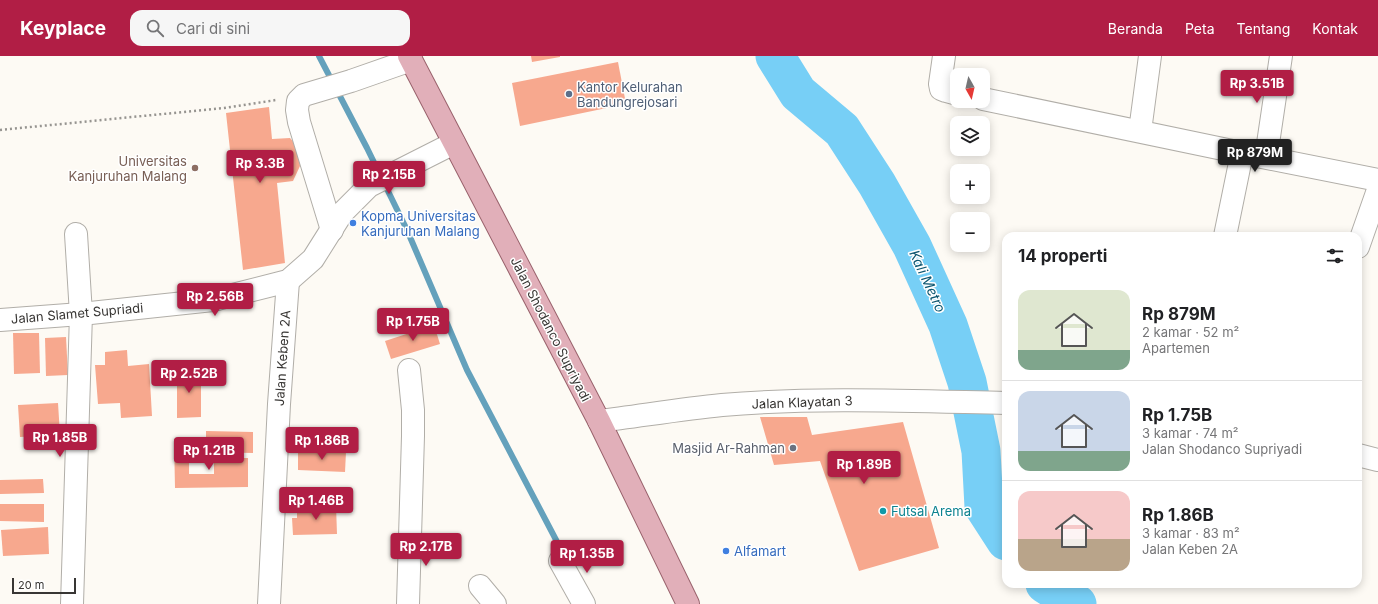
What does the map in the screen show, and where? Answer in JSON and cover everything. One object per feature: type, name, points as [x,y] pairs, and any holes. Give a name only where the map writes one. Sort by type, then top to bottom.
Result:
[{"type":"main road","name":"Jalan Shodanco Supriyadi","points":[[410,58],[599,421],[688,604]]},
{"type":"street","points":[[944,56],[940,84],[941,89],[950,92]]},
{"type":"street","points":[[1266,157],[1281,56]]},
{"type":"street","points":[[1140,131],[1148,57]]},
{"type":"street","points":[[332,230],[299,122],[298,101],[309,94],[351,81],[410,58]]},
{"type":"street","points":[[990,100],[1378,180]]},
{"type":"street","name":"Jalan Slamet Supriadi","points":[[0,320],[81,314],[213,300],[288,281],[313,258],[342,213],[369,186],[454,143]]},
{"type":"street","points":[[1226,232],[1242,153]]},
{"type":"street","points":[[1362,236],[1378,190]]},
{"type":"street","points":[[72,604],[81,314],[76,234]]},
{"type":"street","name":"Jalan Keben 2A","points":[[269,604],[279,404],[288,281]]},
{"type":"street","points":[[408,604],[413,436],[413,410],[409,370]]},
{"type":"street","name":"Jalan Klayatan 3","points":[[599,421],[721,405],[783,402],[890,400],[1002,403]]},
{"type":"street","points":[[1362,456],[1378,460]]},
{"type":"street","points":[[560,561],[584,604]]},
{"type":"street","points":[[480,586],[495,604]]},
{"type":"path","points":[[0,130],[224,108],[309,94]]},
{"type":"building","points":[[531,56],[560,56],[560,57],[532,62]]},
{"type":"building","name":"Kantor Kelurahan Bandungrejosari","points":[[618,62],[626,104],[520,126],[512,83]]},
{"type":"building","points":[[269,107],[272,139],[290,138],[298,147],[300,166],[293,181],[277,183],[285,263],[243,270],[226,113]]},
{"type":"building","points":[[434,325],[440,344],[391,359],[385,341]]},
{"type":"building","points":[[13,333],[39,333],[40,373],[14,374]]},
{"type":"building","points":[[66,337],[68,375],[46,376],[45,338]]},
{"type":"building","points":[[127,350],[128,366],[149,364],[152,416],[121,418],[120,403],[98,404],[95,365],[105,365],[105,352]]},
{"type":"building","points":[[177,371],[201,371],[201,417],[177,418]]},
{"type":"building","points":[[58,403],[60,435],[20,437],[18,405]]},
{"type":"building","name":"Futsal Arema","points":[[760,417],[807,417],[812,435],[903,422],[939,548],[859,571],[820,461],[774,465]]},
{"type":"building","points":[[206,431],[253,432],[253,453],[206,452]]},
{"type":"building","points":[[174,439],[189,439],[189,474],[214,474],[214,458],[248,458],[248,487],[175,488]]},
{"type":"building","points":[[298,450],[346,452],[345,472],[298,470]]},
{"type":"building","points":[[43,479],[44,493],[0,494],[0,480]]},
{"type":"building","points":[[0,504],[44,504],[44,522],[0,521]]},
{"type":"building","points":[[336,505],[337,534],[293,535],[292,518],[297,518],[297,510],[315,510],[315,506]]},
{"type":"building","points":[[48,527],[49,554],[3,556],[1,530]]},
{"type":"waterway","points":[[319,56],[367,148],[407,230],[467,370],[565,557]]},
{"type":"waterway","name":"Kali Metro","points":[[775,56],[798,93],[842,130],[877,184],[912,246],[948,325],[967,382],[981,451],[984,507],[1002,535]]},
{"type":"waterway","name":"Kali Metro","points":[[1051,588],[1077,604]]},
{"type":"place","name":"Kantor Kelurahan Bandungrejosari","points":[[569,94]]},
{"type":"place","name":"Universitas Kanjuruhan Malang","points":[[195,168]]},
{"type":"place","name":"Kopma Universitas Kanjuruhan Malang","points":[[353,223]]},
{"type":"place","name":"Masjid Ar-Rahman","points":[[793,448]]},
{"type":"place","name":"Futsal Arema","points":[[883,511]]},
{"type":"place","name":"Alfamart","points":[[726,551]]}]
